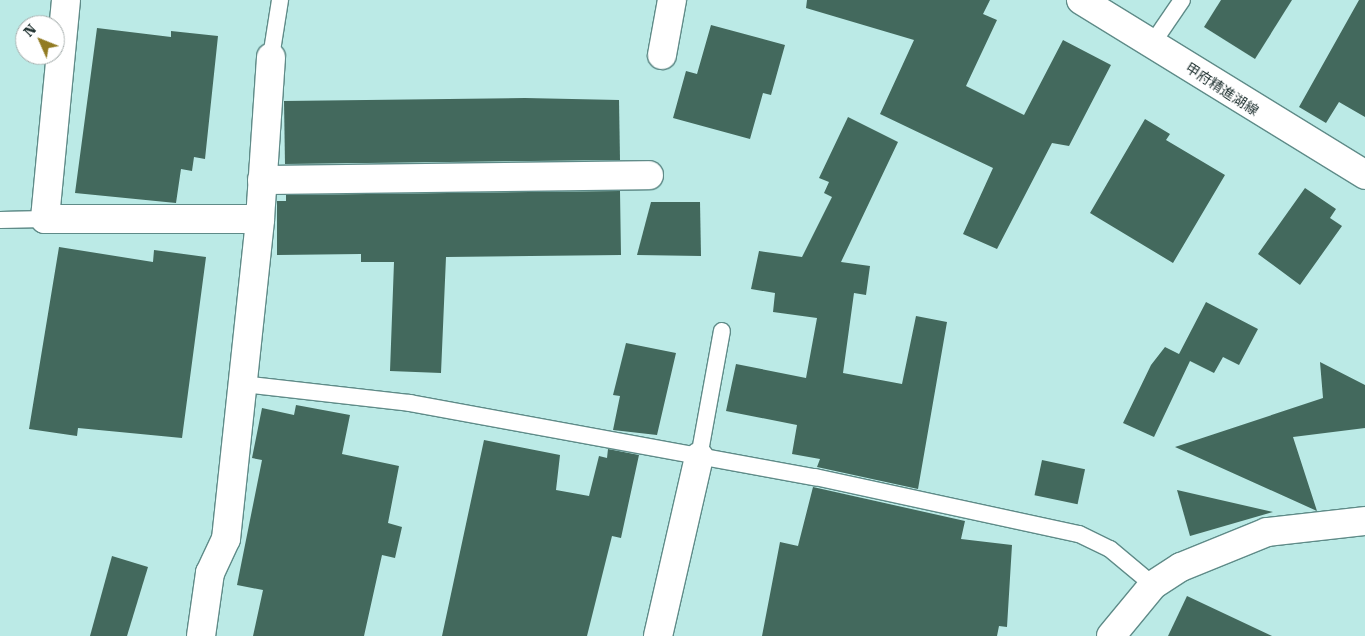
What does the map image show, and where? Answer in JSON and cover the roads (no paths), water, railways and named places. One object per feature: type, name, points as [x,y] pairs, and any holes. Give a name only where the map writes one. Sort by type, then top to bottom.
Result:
[{"type":"street","points":[[66,0],[45,219],[260,219]]},
{"type":"street","points":[[662,55],[672,0]]},
{"type":"street","name":"甲府精進湖線","points":[[1081,0],[1365,175]]},
{"type":"street","points":[[200,636],[210,573],[226,539],[260,219],[270,57]]},
{"type":"street","points":[[262,180],[650,175]]},
{"type":"street","points":[[658,636],[699,457]]},
{"type":"street","points":[[1111,636],[1153,585],[1181,567],[1267,532],[1365,521]]},
{"type":"lane","points":[[270,57],[280,0]]},
{"type":"lane","points":[[1152,44],[1182,0]]},
{"type":"lane","points":[[0,220],[45,219]]},
{"type":"lane","points":[[699,457],[722,331]]},
{"type":"lane","points":[[243,384],[410,403],[815,477],[1079,534],[1110,549],[1153,585]]}]
